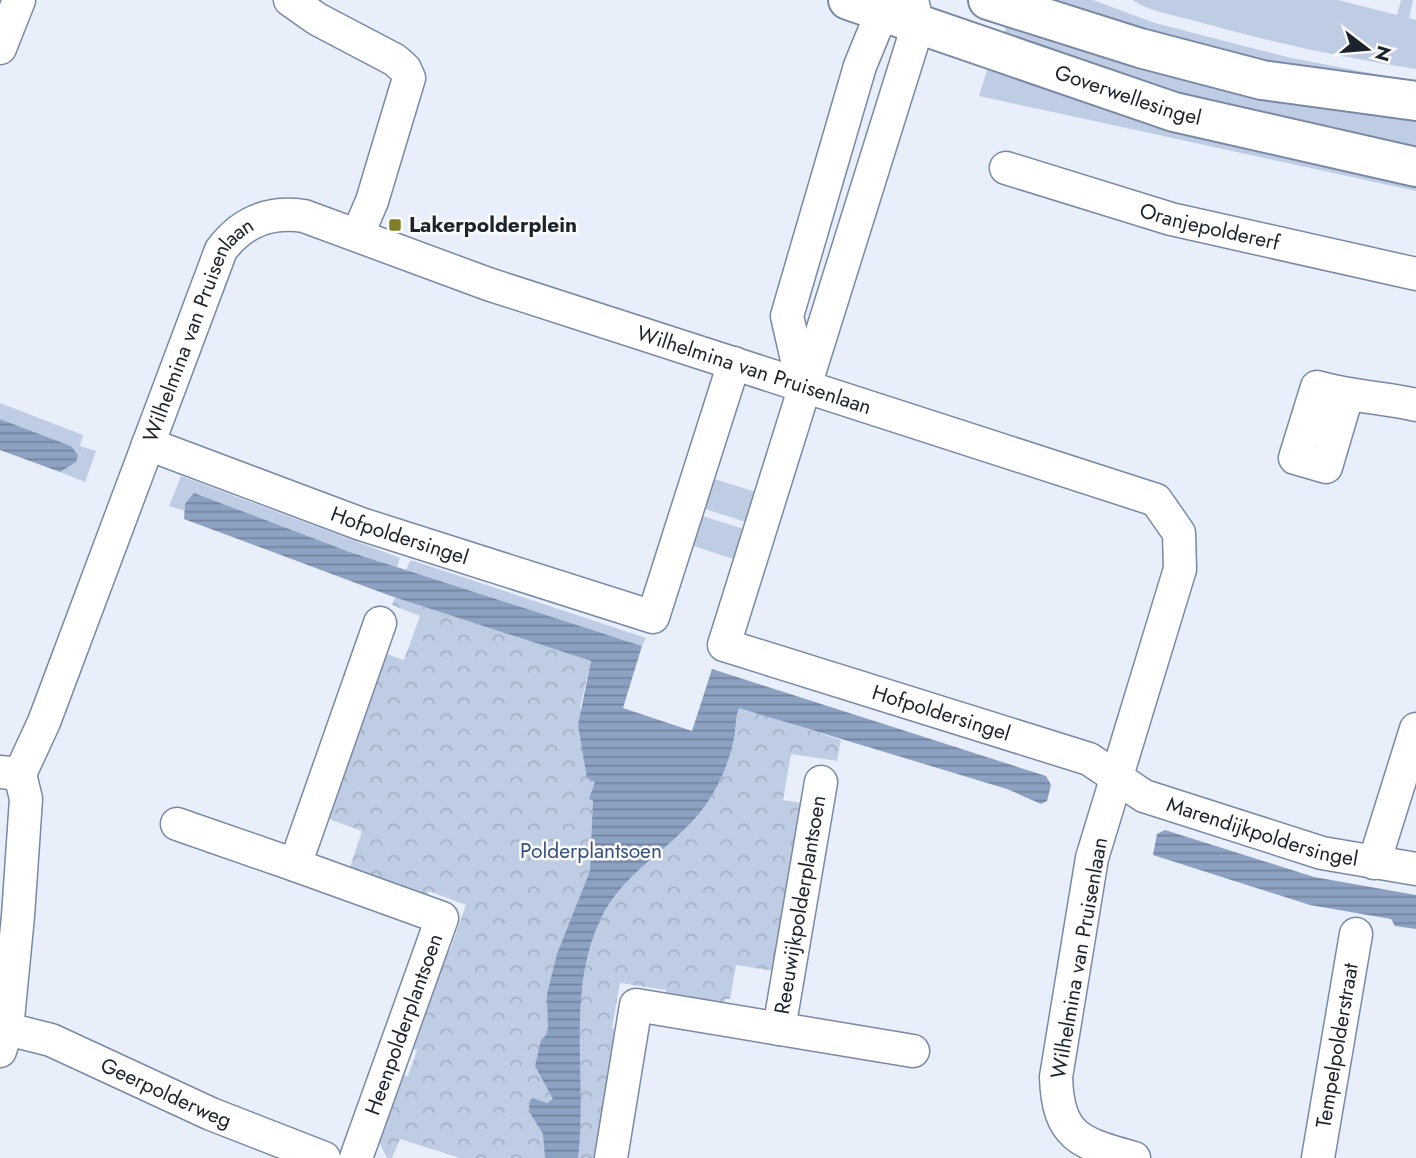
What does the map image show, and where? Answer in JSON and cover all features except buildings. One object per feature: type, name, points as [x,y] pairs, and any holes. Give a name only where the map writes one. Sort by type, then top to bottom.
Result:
[{"type":"main road","points":[[988,0],[1140,48],[1262,80],[1416,101]]},
{"type":"main road","name":"Goverwellesingel","points":[[889,7],[1174,112],[1416,167]]},
{"type":"street","points":[[0,48],[19,0]]},
{"type":"street","points":[[290,0],[317,19],[395,60],[409,78],[376,189],[358,234]]},
{"type":"street","points":[[803,386],[787,316],[860,66],[889,7]]},
{"type":"street","points":[[803,386],[889,7]]},
{"type":"street","name":"Oranjepoldererf","points":[[1006,168],[1171,219],[1416,274]]},
{"type":"street","name":"Wilhelmina van Pruisenlaan","points":[[10,773],[44,722],[214,265],[231,236],[257,219],[288,214],[358,234],[488,284],[1156,500],[1179,533],[1180,569],[1092,858],[1056,1077],[1057,1105],[1071,1147],[1095,1147],[1133,1158]]},
{"type":"street","name":"Hofpoldersingel","points":[[148,444],[373,528],[653,617],[734,363]]},
{"type":"street","name":"Hofpoldersingel","points":[[803,386],[724,645],[1089,759],[1116,776]]},
{"type":"street","points":[[1348,397],[1385,398],[1416,405]]},
{"type":"street","points":[[295,865],[380,623]]},
{"type":"street","points":[[1374,863],[1416,729]]},
{"type":"street","points":[[4,1040],[26,799],[10,773]]},
{"type":"street","name":"Marendijkpoldersingel","points":[[1116,776],[1144,796],[1322,853],[1416,869]]},
{"type":"street","name":"Reeuwijkpolderplantsoen","points":[[779,1029],[821,782]]},
{"type":"street","name":"Heenpolderplantsoen","points":[[177,824],[442,918],[356,1158]]},
{"type":"street","name":"Tempelpolderstraat","points":[[1318,1158],[1356,934]]},
{"type":"street","name":"Reeuwijkpolderplantsoen","points":[[611,1158],[636,1005],[913,1051]]},
{"type":"street","name":"Geerpolderweg","points":[[4,1040],[51,1040],[211,1114],[324,1158]]},
{"type":"green space","points":[[1046,0],[1093,0],[1155,23],[1287,57],[1416,82],[1283,68],[1151,33]]},
{"type":"green space","points":[[1132,0],[1338,0],[1397,15],[1401,0],[1413,0],[1409,18],[1416,20],[1416,69],[1334,55],[1253,36],[1156,11]]},
{"type":"green space","points":[[1007,24],[1416,113],[1416,158],[1285,128],[1001,42]]},
{"type":"green space","points":[[987,70],[1060,93],[1416,177],[1416,191],[979,96]]},
{"type":"green space","points":[[0,403],[83,435],[80,446],[96,451],[85,482],[60,472],[76,461],[71,446],[0,419]]},
{"type":"green space","points":[[181,476],[400,558],[397,567],[189,499],[185,511],[169,506]]},
{"type":"green space","points":[[708,477],[759,493],[749,523],[699,507]]},
{"type":"green space","points":[[696,514],[747,530],[737,560],[687,544]]},
{"type":"green space","points":[[410,561],[646,638],[642,646],[406,570]]},
{"type":"green space","name":"Polderplantsoen","points":[[395,597],[591,661],[580,708],[729,753],[739,707],[841,740],[837,761],[791,754],[783,800],[807,804],[779,972],[736,965],[730,999],[725,999],[723,1008],[665,998],[666,990],[620,983],[612,1028],[621,1030],[599,1158],[460,1158],[400,1139],[392,1158],[387,1158],[376,1136],[398,1074],[408,1076],[417,1050],[408,1047],[444,948],[450,950],[466,905],[429,891],[425,901],[348,873],[362,831],[326,818],[381,652],[404,660],[420,616],[392,605]]},
{"type":"shaded area","points":[[0,419],[71,446],[78,455],[76,462],[60,472],[0,450]]},
{"type":"shaded area","points":[[194,493],[347,551],[642,646],[623,708],[692,731],[712,669],[1046,776],[1051,785],[1047,801],[1041,804],[1007,789],[739,708],[734,738],[723,774],[705,806],[676,838],[630,878],[616,894],[595,932],[582,986],[578,1158],[545,1158],[543,1134],[530,1113],[529,1103],[532,1098],[547,1103],[553,1099],[535,1066],[541,1040],[548,1033],[547,994],[557,954],[590,871],[593,800],[589,799],[595,782],[587,778],[578,725],[591,661],[388,595],[184,519],[185,504]]},
{"type":"shaded area","points":[[1165,830],[1314,877],[1416,895],[1416,929],[1395,926],[1391,919],[1310,905],[1153,855],[1157,834]]},
{"type":"place","name":"Lakerpolderplein","points":[[395,225]]}]
